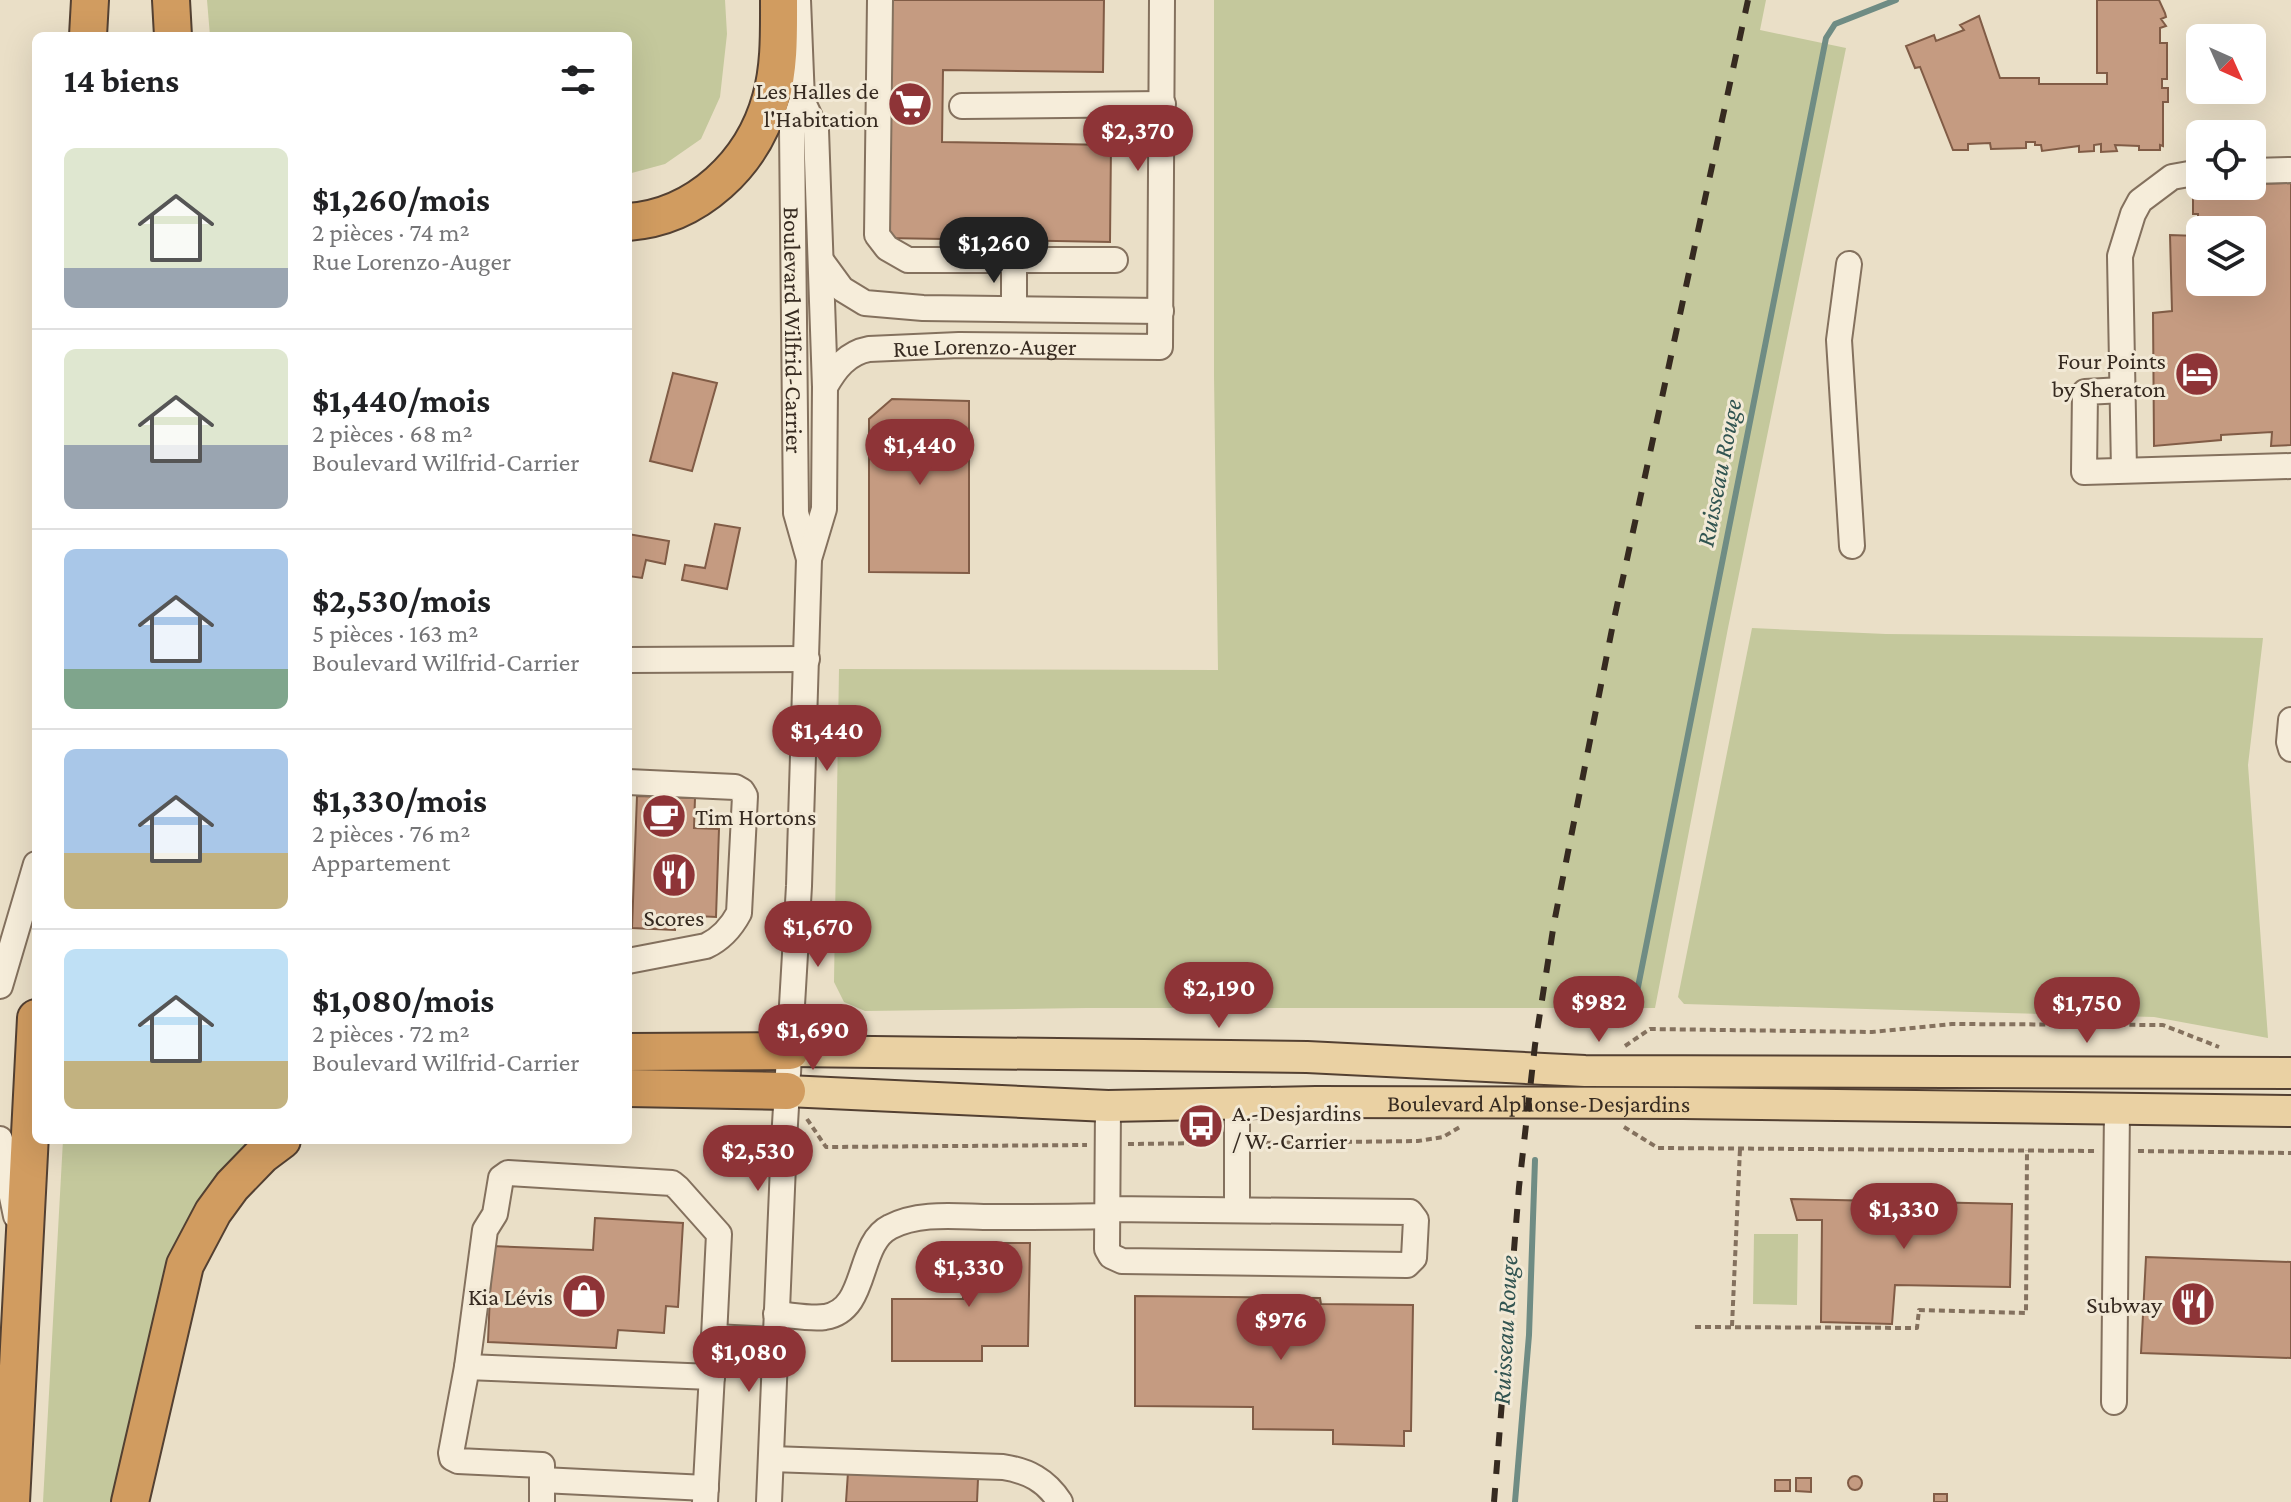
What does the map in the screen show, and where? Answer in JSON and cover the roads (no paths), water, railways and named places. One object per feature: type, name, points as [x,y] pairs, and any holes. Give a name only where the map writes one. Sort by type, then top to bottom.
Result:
[{"type":"highway","points":[[88,32],[90,0]]},
{"type":"highway","points":[[155,0],[155,32]]},
{"type":"highway","points":[[171,0],[173,32]]},
{"type":"highway","points":[[632,221],[667,215],[692,203],[717,186],[745,154],[762,124],[772,96],[778,56],[779,0]]},
{"type":"highway","points":[[632,1052],[790,1051]]},
{"type":"highway","points":[[632,1088],[787,1091]]},
{"type":"highway","points":[[11,1502],[32,1097]]},
{"type":"highway","points":[[130,1502],[185,1265],[213,1212],[232,1186],[277,1144]]},
{"type":"main road","name":"Boulevard Alphonse-Desjardins","points":[[790,1051],[1307,1057],[1585,1071],[2291,1073]]},
{"type":"main road","name":"Boulevard Alphonse-Desjardins","points":[[787,1091],[1108,1106],[1316,1102],[2291,1111]]},
{"type":"street","name":"Boulevard Wilfrid-Carrier","points":[[798,0],[802,100],[792,129],[796,513],[809,559]]},
{"type":"street","points":[[880,0],[877,235],[887,248],[908,260],[1115,260]]},
{"type":"street","points":[[1161,311],[1162,0]]},
{"type":"street","name":"Boulevard Wilfrid-Carrier","points":[[769,1502],[809,559],[824,509],[823,263],[816,130],[802,100]]},
{"type":"street","points":[[962,106],[1163,104]]},
{"type":"street","points":[[2266,171],[2291,170]]},
{"type":"street","points":[[2124,470],[2120,256],[2140,201],[2172,177],[2186,174]]},
{"type":"street","points":[[1014,260],[1014,309]]},
{"type":"street","name":"Rue Lorenzo-Auger","points":[[823,263],[842,289],[865,303],[895,307],[1161,311],[1160,347],[959,345],[869,349],[846,359],[834,370],[825,387]]},
{"type":"street","points":[[1849,264],[1839,340],[1852,546]]},
{"type":"street","points":[[2123,390],[2085,392],[2084,472],[2291,466]]},
{"type":"street","points":[[632,660],[807,659]]},
{"type":"street","points":[[2291,720],[2291,749]]},
{"type":"street","points":[[632,782],[735,787],[745,796],[739,913],[733,924],[716,941],[706,946],[632,960]]},
{"type":"street","points":[[0,986],[32,878]]},
{"type":"street","points":[[1237,1105],[1237,1209]]},
{"type":"street","points":[[776,1314],[825,1317],[838,1312],[858,1285],[872,1246],[881,1232],[891,1226],[932,1217],[1108,1212],[1237,1209],[1410,1212],[1416,1220],[1414,1258],[1407,1265],[1122,1261],[1111,1256],[1107,1249],[1108,1212],[1108,1106]]},
{"type":"street","points":[[2114,1402],[2117,1109]]},
{"type":"street","points":[[0,1139],[24,1254]]},
{"type":"street","points":[[508,1173],[672,1183],[719,1234],[714,1337],[706,1495],[542,1491],[542,1465],[458,1461],[452,1458],[485,1230],[495,1214],[501,1178],[508,1173]]},
{"type":"street","points":[[714,1337],[775,1340]]},
{"type":"street","points":[[467,1367],[712,1377]]},
{"type":"street","points":[[771,1459],[1003,1467],[1029,1473],[1045,1483],[1060,1502]]},
{"type":"waterway","name":"Ruisseau Rouge","points":[[1636,997],[1826,38],[1835,24],[1896,0]]},
{"type":"waterway","name":"Ruisseau Rouge","points":[[1515,1502],[1529,1335],[1535,1160]]},
{"type":"railway","points":[[1494,1502],[1519,1187],[1535,1045],[1554,923],[1613,624],[1748,0]]},
{"type":"place","name":"Les Halles de l'Habitation","points":[[910,104]]},
{"type":"place","name":"Four Points by Sheraton","points":[[2197,374]]},
{"type":"place","name":"Tim Hortons","points":[[664,816]]},
{"type":"place","name":"Scores","points":[[674,875]]},
{"type":"place","name":"A.-Desjardins / W.-Carrier","points":[[1201,1126]]},
{"type":"place","name":"Kia Lévis","points":[[584,1296]]},
{"type":"place","name":"Subway","points":[[2193,1304]]}]
